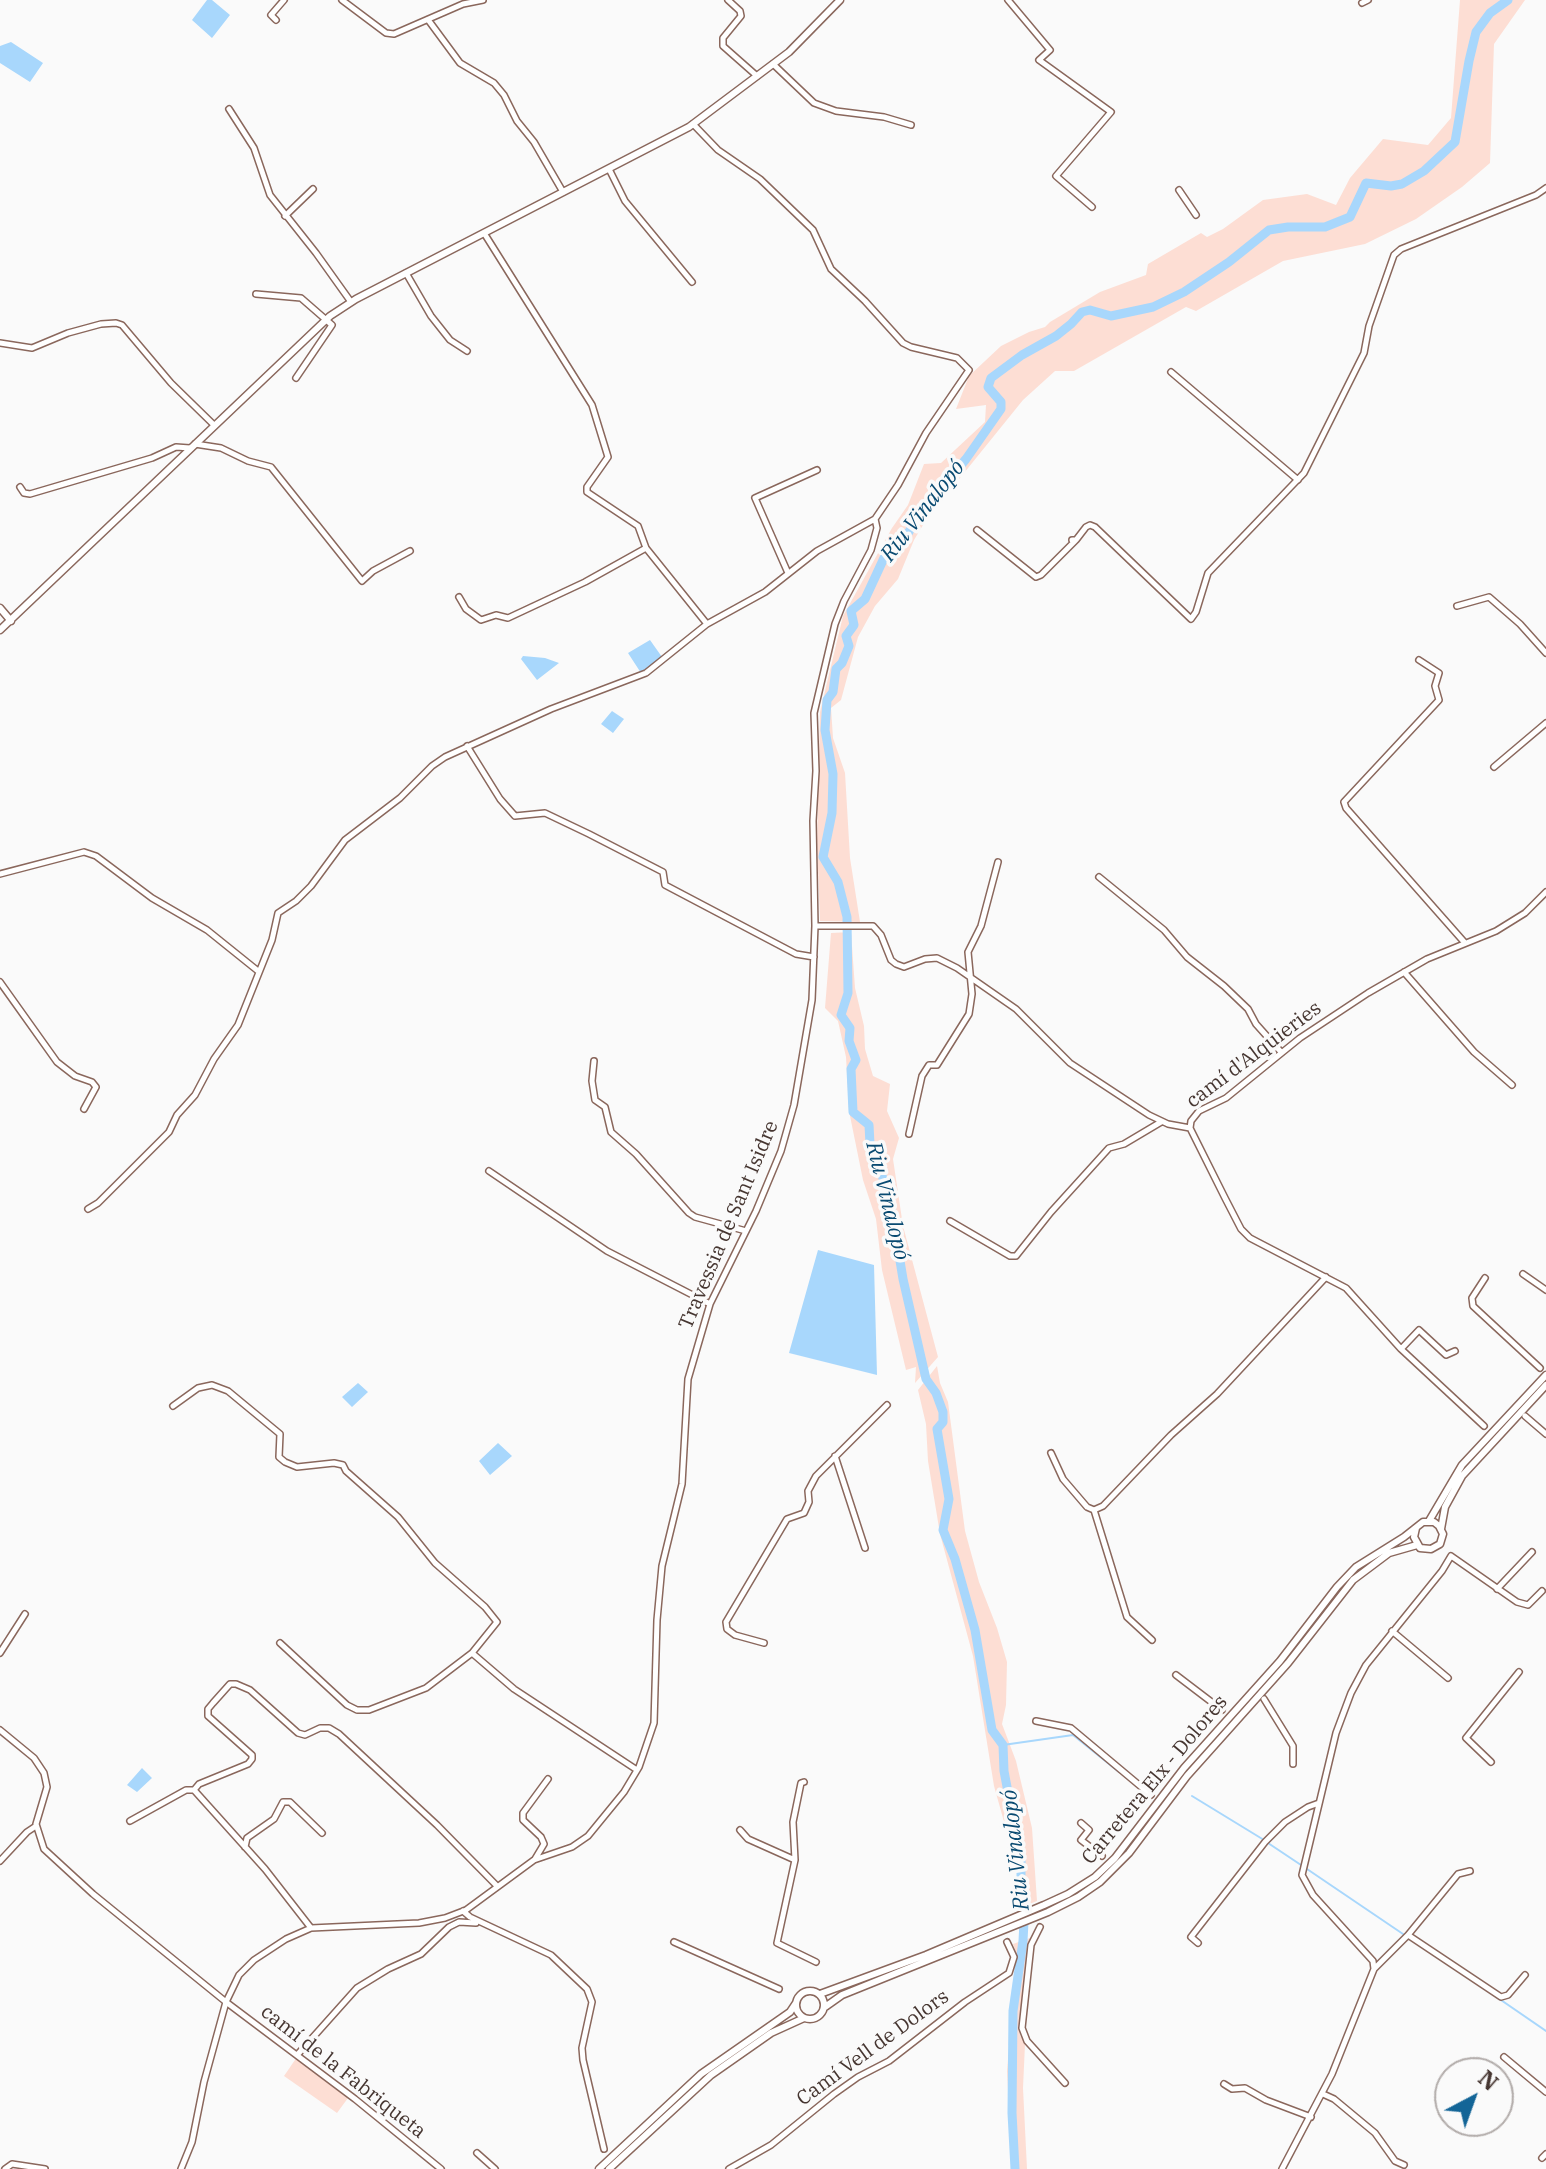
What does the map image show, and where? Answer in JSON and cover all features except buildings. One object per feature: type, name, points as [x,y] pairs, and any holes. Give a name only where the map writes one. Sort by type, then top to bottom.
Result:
[{"type":"main road","points":[[0,630],[327,319],[351,302],[693,124],[804,39],[840,0]]},
{"type":"main road","points":[[0,608],[11,621]]},
{"type":"main road","points":[[1546,1375],[1462,1465],[1429,1521],[1416,1528],[1414,1537],[1417,1545],[1424,1549],[1437,1547],[1442,1539],[1445,1507],[1462,1476],[1546,1385]]},
{"type":"main road","points":[[1429,1521],[1441,1529]]},
{"type":"main road","name":"Carretera Elx - Dolores","points":[[1046,1909],[1083,1886],[1109,1864],[1184,1768],[1294,1644],[1347,1576],[1370,1556],[1416,1528]]},
{"type":"main road","name":"Carretera Elx - Dolores","points":[[825,2007],[842,1995],[1090,1889],[1119,1864],[1187,1776],[1288,1663],[1353,1580],[1389,1553],[1417,1545]]},
{"type":"main road","name":"Carretera Elx - Dolores","points":[[820,1994],[1005,1926]]},
{"type":"main road","points":[[599,2169],[701,2074],[790,2012],[803,1992],[811,1990],[820,1994],[825,2007],[816,2018],[804,2018],[771,2033],[711,2075],[609,2169]]},
{"type":"main road","points":[[796,2003],[799,2014],[804,2018]]},
{"type":"street","points":[[276,20],[271,15],[284,0]]},
{"type":"street","points":[[342,0],[386,33],[394,34],[463,4],[483,0]]},
{"type":"street","points":[[728,0],[741,16],[723,38],[723,46],[757,76]]},
{"type":"street","points":[[1008,0],[1050,50],[1039,60],[1111,112],[1056,176],[1092,207]]},
{"type":"street","points":[[429,21],[460,63],[494,83],[504,95],[517,121],[534,142],[563,192]]},
{"type":"street","points":[[773,64],[814,103],[836,111],[884,117],[911,125]]},
{"type":"street","points":[[229,109],[254,148],[270,195],[351,302]]},
{"type":"street","name":"Travessia de Sant Isidre","points":[[181,2169],[192,2142],[204,2082],[226,2002],[239,1975],[254,1960],[286,1939],[311,1928],[419,1923],[463,1911],[534,1860],[572,1847],[588,1836],[624,1792],[637,1770],[654,1723],[662,1566],[682,1484],[688,1379],[710,1304],[781,1151],[794,1105],[812,1000],[815,926],[814,713],[835,624],[871,550],[877,528],[875,519],[905,474],[926,433],[969,370],[957,358],[903,343],[831,269],[813,230],[760,179],[718,150],[693,124]]},
{"type":"street","points":[[609,169],[625,201],[692,282]]},
{"type":"street","points":[[977,530],[1036,577],[1086,527],[1095,527],[1191,619],[1208,573],[1298,480],[1309,464],[1364,353],[1369,326],[1394,255],[1401,249],[1536,195],[1546,188]]},
{"type":"street","points":[[285,216],[313,189]]},
{"type":"street","points":[[1179,190],[1196,215]]},
{"type":"street","points":[[483,233],[592,405],[608,457],[587,487],[587,492],[638,526],[646,548],[707,624]]},
{"type":"street","points":[[406,273],[431,316],[450,340],[467,351]]},
{"type":"street","points":[[256,294],[301,298],[332,325],[296,378]]},
{"type":"street","points":[[0,343],[32,348],[101,324],[122,325],[171,383],[214,425]]},
{"type":"street","points":[[1171,372],[1298,480]]},
{"type":"street","points":[[20,487],[24,493],[30,494],[152,458],[176,447],[221,448],[248,461],[271,467],[362,581],[373,571],[410,551]]},
{"type":"street","points":[[788,573],[755,498],[817,470]]},
{"type":"street","points":[[88,1209],[169,1132],[177,1115],[195,1095],[214,1059],[238,1025],[272,940],[278,913],[311,886],[336,849],[413,787],[432,766],[467,746],[551,709],[646,673],[707,624],[765,592],[817,551],[875,519]]},
{"type":"street","points":[[459,597],[466,609],[481,620],[496,615],[508,618],[585,582],[646,548]]},
{"type":"street","points":[[1457,606],[1489,597],[1520,624],[1546,653]]},
{"type":"street","points":[[1419,660],[1439,673],[1435,686],[1439,700],[1344,802],[1465,943]]},
{"type":"street","points":[[1494,767],[1546,723]]},
{"type":"street","points":[[467,746],[500,799],[515,816],[545,813],[663,872],[665,885],[796,954],[814,957]]},
{"type":"street","points":[[0,874],[84,852],[96,856],[152,898],[207,930],[258,971]]},
{"type":"street","points":[[909,1134],[922,1076],[929,1065],[937,1065],[969,1014],[972,994],[968,952],[981,926],[998,862]]},
{"type":"street","points":[[1099,877],[1164,930],[1187,957],[1248,1009],[1256,1024],[1281,1052]]},
{"type":"street","name":"camí d'Alquieries","points":[[1484,1426],[1401,1349],[1346,1288],[1260,1246],[1241,1229],[1190,1128],[1199,1111],[1226,1098],[1281,1052],[1368,993],[1427,959],[1496,931],[1525,913],[1546,892]]},
{"type":"street","points":[[815,926],[873,926],[891,960],[904,967],[937,958],[1016,1009],[1063,1059],[1161,1121],[1190,1128]]},
{"type":"street","points":[[1404,972],[1474,1052],[1512,1085]]},
{"type":"street","points":[[0,982],[57,1062],[96,1087],[84,1109]]},
{"type":"street","points":[[594,1061],[592,1081],[595,1100],[605,1107],[611,1132],[636,1154],[689,1213],[746,1231]]},
{"type":"street","points":[[950,1221],[1010,1256],[1016,1256],[1109,1148],[1124,1144],[1161,1121]]},
{"type":"street","points":[[489,1171],[607,1251],[710,1304]]},
{"type":"street","points":[[1523,1274],[1546,1290]]},
{"type":"street","points":[[1051,1453],[1063,1479],[1087,1507],[1094,1510],[1103,1506],[1171,1435],[1217,1394],[1326,1276]]},
{"type":"street","points":[[1485,1278],[1472,1298],[1473,1306],[1540,1368]]},
{"type":"street","points":[[1401,1349],[1419,1330],[1446,1355],[1455,1351]]},
{"type":"street","points":[[173,1406],[198,1388],[212,1385],[228,1391],[280,1434],[279,1457],[285,1462],[297,1467],[343,1465],[398,1517],[435,1563],[497,1622],[472,1653],[426,1688],[369,1710],[357,1710],[347,1705],[280,1643]]},
{"type":"street","points":[[764,1643],[735,1635],[727,1629],[726,1622],[787,1519],[804,1513],[809,1502],[808,1491],[816,1476],[887,1405]]},
{"type":"street","points":[[1525,1416],[1546,1434]]},
{"type":"street","points":[[835,1456],[865,1548]]},
{"type":"street","points":[[1094,1510],[1127,1617],[1152,1640]]},
{"type":"street","points":[[1497,1589],[1532,1552]]},
{"type":"street","points":[[1374,1969],[1373,1961],[1365,1950],[1305,1883],[1303,1865],[1341,1715],[1366,1665],[1451,1556],[1517,1602],[1528,1605],[1542,1591]]},
{"type":"street","points":[[0,1653],[25,1614]]},
{"type":"street","points":[[1392,1631],[1448,1678]]},
{"type":"street","points":[[472,1653],[514,1689],[637,1770]]},
{"type":"street","points":[[1491,1762],[1466,1738],[1519,1672]]},
{"type":"street","points":[[1176,1675],[1222,1710]]},
{"type":"street","points":[[194,1790],[199,1784],[248,1764],[252,1759],[252,1755],[208,1716],[208,1709],[213,1703],[230,1684],[236,1684],[250,1690],[298,1733],[305,1735],[320,1728],[329,1728],[339,1734],[497,1886]]},
{"type":"street","points":[[1264,1699],[1293,1746],[1293,1764]]},
{"type":"street","points":[[1036,1721],[1071,1728],[1151,1795]]},
{"type":"street","points":[[0,1730],[34,1758],[44,1773],[47,1787],[36,1826],[39,1838]]},
{"type":"street","points":[[534,1860],[544,1844],[523,1820],[523,1813],[548,1779]]},
{"type":"street","points":[[804,1782],[801,1783],[793,1822],[795,1860],[777,1943],[816,1962]]},
{"type":"street","points":[[130,1821],[186,1790],[194,1790],[311,1928]]},
{"type":"street","points":[[245,1847],[247,1838],[274,1819],[283,1802],[290,1802],[322,1833]]},
{"type":"street","points":[[1198,1943],[1191,1937],[1265,1842],[1285,1822],[1319,1803]]},
{"type":"street","points":[[1081,1823],[1089,1830],[1081,1840],[1102,1856]]},
{"type":"street","points":[[0,1861],[36,1826]]},
{"type":"street","points":[[740,1830],[748,1839],[795,1860]]},
{"type":"street","points":[[29,1831],[39,1838]]},
{"type":"street","name":"camí de la Fabriqueta","points":[[39,1838],[44,1849],[93,1894],[441,2169]]},
{"type":"street","points":[[1282,2169],[1323,2094],[1374,1969],[1408,1935],[1458,1874],[1470,1871]]},
{"type":"street","points":[[463,1911],[551,1955],[587,1989],[592,2002],[582,2048],[583,2060],[604,2149]]},
{"type":"street","points":[[298,2054],[357,1988],[421,1954],[449,1927],[459,1922],[489,1926]]},
{"type":"street","points":[[1040,1927],[1031,1945],[1022,2028],[1027,2041],[1065,2083]]},
{"type":"street","points":[[1408,1935],[1501,1997],[1508,1995],[1525,1975]]},
{"type":"street","points":[[674,1942],[779,1989]]},
{"type":"street","name":"Camí Vell de Dolors","points":[[729,2169],[771,2145],[834,2094],[889,2061],[965,2002],[1009,1973],[1014,1957],[1007,1942]]},
{"type":"street","points":[[1514,2065],[1546,2092]]},
{"type":"street","points":[[1224,2084],[1232,2089],[1245,2088],[1266,2100],[1311,2117]]},
{"type":"street","points":[[1323,2094],[1334,2099],[1375,2133],[1395,2161],[1404,2165]]},
{"type":"street","points":[[477,2153],[495,2169]]},
{"type":"street","points":[[3,2168],[12,2164],[45,2169]]},
{"type":"shaded area","points":[[1460,0],[1525,0],[1494,44],[1490,163],[1416,219],[1365,244],[1283,261],[1196,311],[1186,307],[1074,371],[1055,371],[1023,400],[926,520],[898,579],[875,606],[858,637],[841,700],[831,708],[833,738],[845,773],[850,858],[860,922],[820,921],[817,841],[820,712],[843,616],[908,505],[924,464],[941,463],[985,422],[986,405],[956,409],[969,376],[1001,346],[1045,327],[1100,292],[1146,275],[1148,264],[1201,233],[1207,237],[1223,229],[1263,200],[1307,194],[1336,205],[1350,178],[1383,139],[1428,145],[1451,118]]},
{"type":"shaded area","points":[[851,932],[855,988],[864,1026],[865,1049],[873,1076],[890,1084],[887,1111],[899,1138],[893,1159],[903,1226],[938,1357],[915,1383],[916,1367],[906,1370],[882,1270],[876,1219],[863,1180],[849,1111],[846,1057],[838,1021],[825,1008],[831,933]]},
{"type":"shaded area","points":[[937,1366],[948,1402],[965,1531],[1007,1662],[1006,1705],[1002,1724],[1016,1761],[1032,1828],[1037,1901],[1019,1908],[1017,1868],[994,1786],[973,1656],[940,1534],[928,1461],[926,1424],[918,1390]]},
{"type":"shaded area","points":[[1030,1938],[1020,2016],[1020,2035],[1025,2044],[1023,2088],[1027,2169],[1012,2169],[1007,2071],[1017,1955],[1013,1944]]},
{"type":"shaded area","points":[[297,2057],[348,2098],[337,2113],[284,2076]]},
{"type":"water","points":[[207,0],[212,0],[230,15],[212,38],[192,20]]},
{"type":"water","points":[[11,42],[43,63],[30,82],[0,63],[0,46]]},
{"type":"water","points":[[650,640],[662,657],[641,673],[628,653]]},
{"type":"water","points":[[523,656],[559,663],[537,680],[521,659]]},
{"type":"water","points":[[612,711],[624,719],[613,733],[601,724]]},
{"type":"water","points":[[818,1250],[874,1265],[877,1375],[789,1353]]},
{"type":"water","points":[[358,1383],[368,1392],[352,1407],[342,1397]]},
{"type":"water","points":[[498,1443],[512,1456],[490,1475],[479,1461]]},
{"type":"water","points":[[142,1768],[152,1778],[137,1792],[127,1785]]},
{"type":"waterway","name":"Riu Vinalopó","points":[[1015,2169],[1013,2011],[1023,1941],[1025,1903],[1021,1861],[1004,1771],[1003,1745],[992,1730],[975,1630],[955,1559],[943,1530],[949,1499],[937,1429],[943,1422],[943,1412],[936,1393],[926,1379],[903,1279],[889,1194],[870,1144],[869,1125],[853,1112],[851,1069],[856,1060],[849,1041],[850,1028],[841,1015],[848,993],[847,917],[838,882],[823,857],[832,813],[833,774],[825,730],[827,700],[833,692],[836,669],[849,646],[846,636],[854,625],[851,611],[865,599],[884,558],[893,553],[890,548],[892,543],[900,543],[909,532],[914,521],[966,459],[1001,409],[1001,402],[988,387],[991,378],[1022,355],[1056,336],[1082,312],[1090,310],[1111,316],[1153,307],[1184,292],[1269,230],[1325,227],[1350,217],[1366,183],[1402,184],[1424,171],[1455,142],[1476,32],[1490,13],[1508,0]]},
{"type":"waterway","points":[[1003,1745],[1073,1735],[1119,1772]]},
{"type":"waterway","points":[[1192,1796],[1264,1840]]},
{"type":"waterway","points":[[1268,1843],[1301,1865]]},
{"type":"waterway","points":[[1307,1869],[1403,1934]]},
{"type":"waterway","points":[[1482,1987],[1546,2031]]}]
